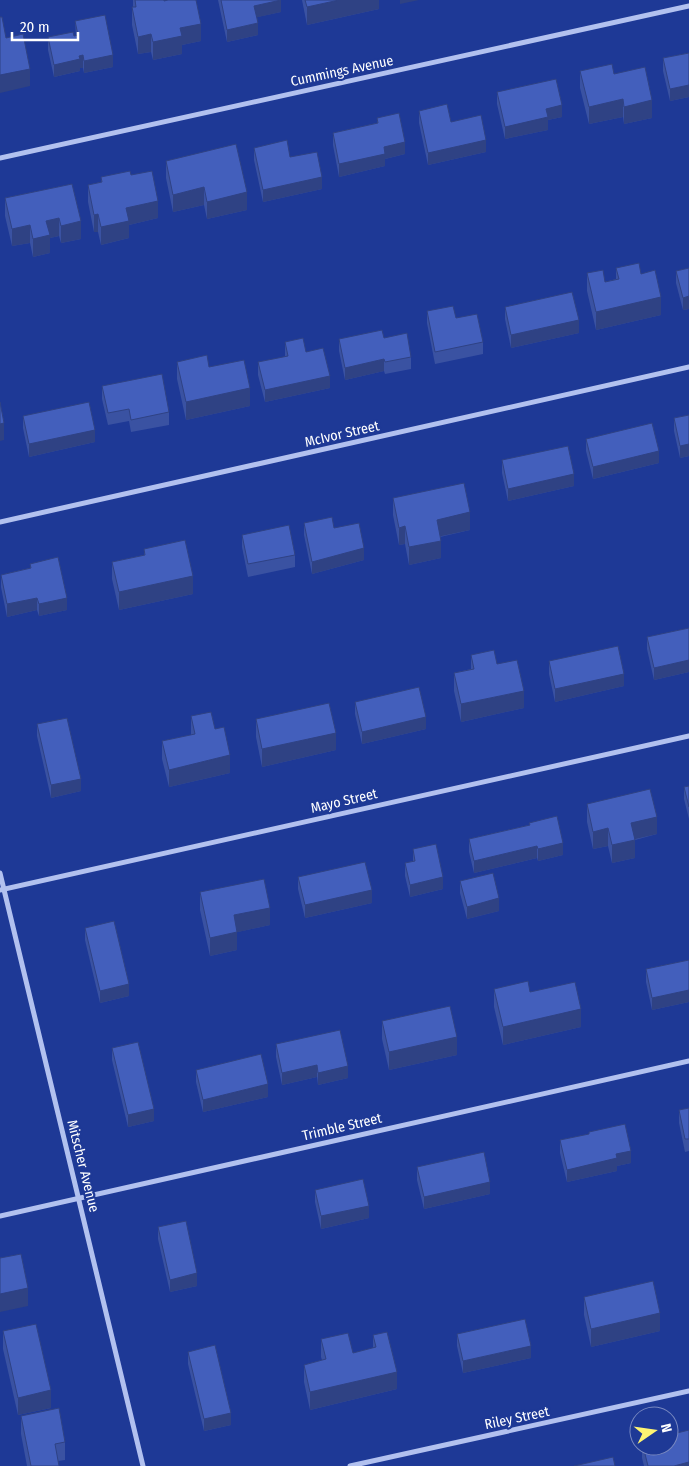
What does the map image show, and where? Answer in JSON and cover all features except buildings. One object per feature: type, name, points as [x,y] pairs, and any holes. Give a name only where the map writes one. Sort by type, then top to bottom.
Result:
[{"type":"street","name":"Cummings Avenue","points":[[0,158],[689,6]]},
{"type":"street","name":"McIvor Street","points":[[0,522],[689,367]]},
{"type":"street","name":"Mayo Street","points":[[2,890],[689,736]]},
{"type":"street","name":"Mitscher Avenue","points":[[0,873],[2,890],[80,1197],[143,1466]]},
{"type":"street","name":"Trimble Street","points":[[0,1216],[689,1061]]},
{"type":"street","name":"Riley Street","points":[[350,1466],[689,1391]]}]
